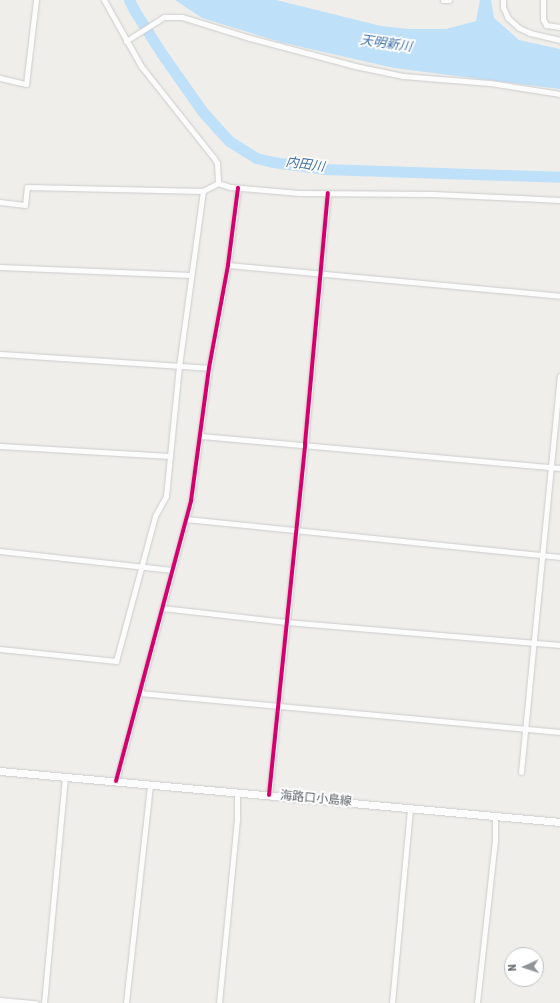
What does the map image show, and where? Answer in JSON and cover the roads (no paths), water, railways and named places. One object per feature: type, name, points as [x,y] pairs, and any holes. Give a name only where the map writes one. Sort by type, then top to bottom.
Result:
[{"type":"main road","name":"海路口小島線","points":[[0,771],[560,822]]},
{"type":"street","points":[[0,78],[26,84],[36,0]]},
{"type":"street","points":[[104,0],[126,41],[150,78],[214,158],[217,163],[218,183]]},
{"type":"street","points":[[443,0],[449,0]]},
{"type":"street","points":[[503,0],[503,7],[508,18],[519,28],[538,35],[560,40]]},
{"type":"street","points":[[543,0],[543,19],[546,25],[560,27]]},
{"type":"street","points":[[126,41],[164,17],[182,18],[355,66],[403,76],[490,83],[560,94]]},
{"type":"street","points":[[0,202],[25,205],[27,187],[203,191],[218,183],[238,188],[299,193],[433,194],[560,200]]},
{"type":"street","points":[[116,781],[191,501],[209,368],[228,265],[238,188]]},
{"type":"street","points":[[0,649],[116,661],[140,566],[155,516],[166,496],[179,366],[203,191]]},
{"type":"street","points":[[269,795],[305,444],[328,193]]},
{"type":"street","points":[[228,265],[560,296]]},
{"type":"street","points":[[0,267],[191,275]]},
{"type":"street","points":[[0,354],[209,368]]},
{"type":"street","points":[[521,772],[560,379]]},
{"type":"street","points":[[200,436],[305,444],[560,468]]},
{"type":"street","points":[[0,446],[170,456]]},
{"type":"street","points":[[186,519],[296,532],[560,557]]},
{"type":"street","points":[[0,551],[172,570]]},
{"type":"street","points":[[162,608],[286,622],[560,645]]},
{"type":"street","points":[[139,692],[526,730],[560,732]]},
{"type":"street","points":[[44,1003],[65,776]]},
{"type":"street","points":[[126,1003],[150,784]]},
{"type":"street","points":[[219,1003],[237,820],[237,792]]},
{"type":"street","points":[[392,1003],[410,808]]},
{"type":"street","points":[[478,1003],[495,840],[495,816]]},
{"type":"street","points":[[0,1000],[36,1003]]},
{"type":"water","name":"天明新川","points":[[175,0],[276,0],[381,26],[409,29],[446,29],[476,21],[480,0],[491,0],[494,18],[519,40],[560,49],[560,89],[394,68],[280,42],[202,18]]},
{"type":"waterway","name":"内田川","points":[[129,0],[162,54],[202,111],[229,141],[256,158],[273,162],[324,169],[560,177]]}]
